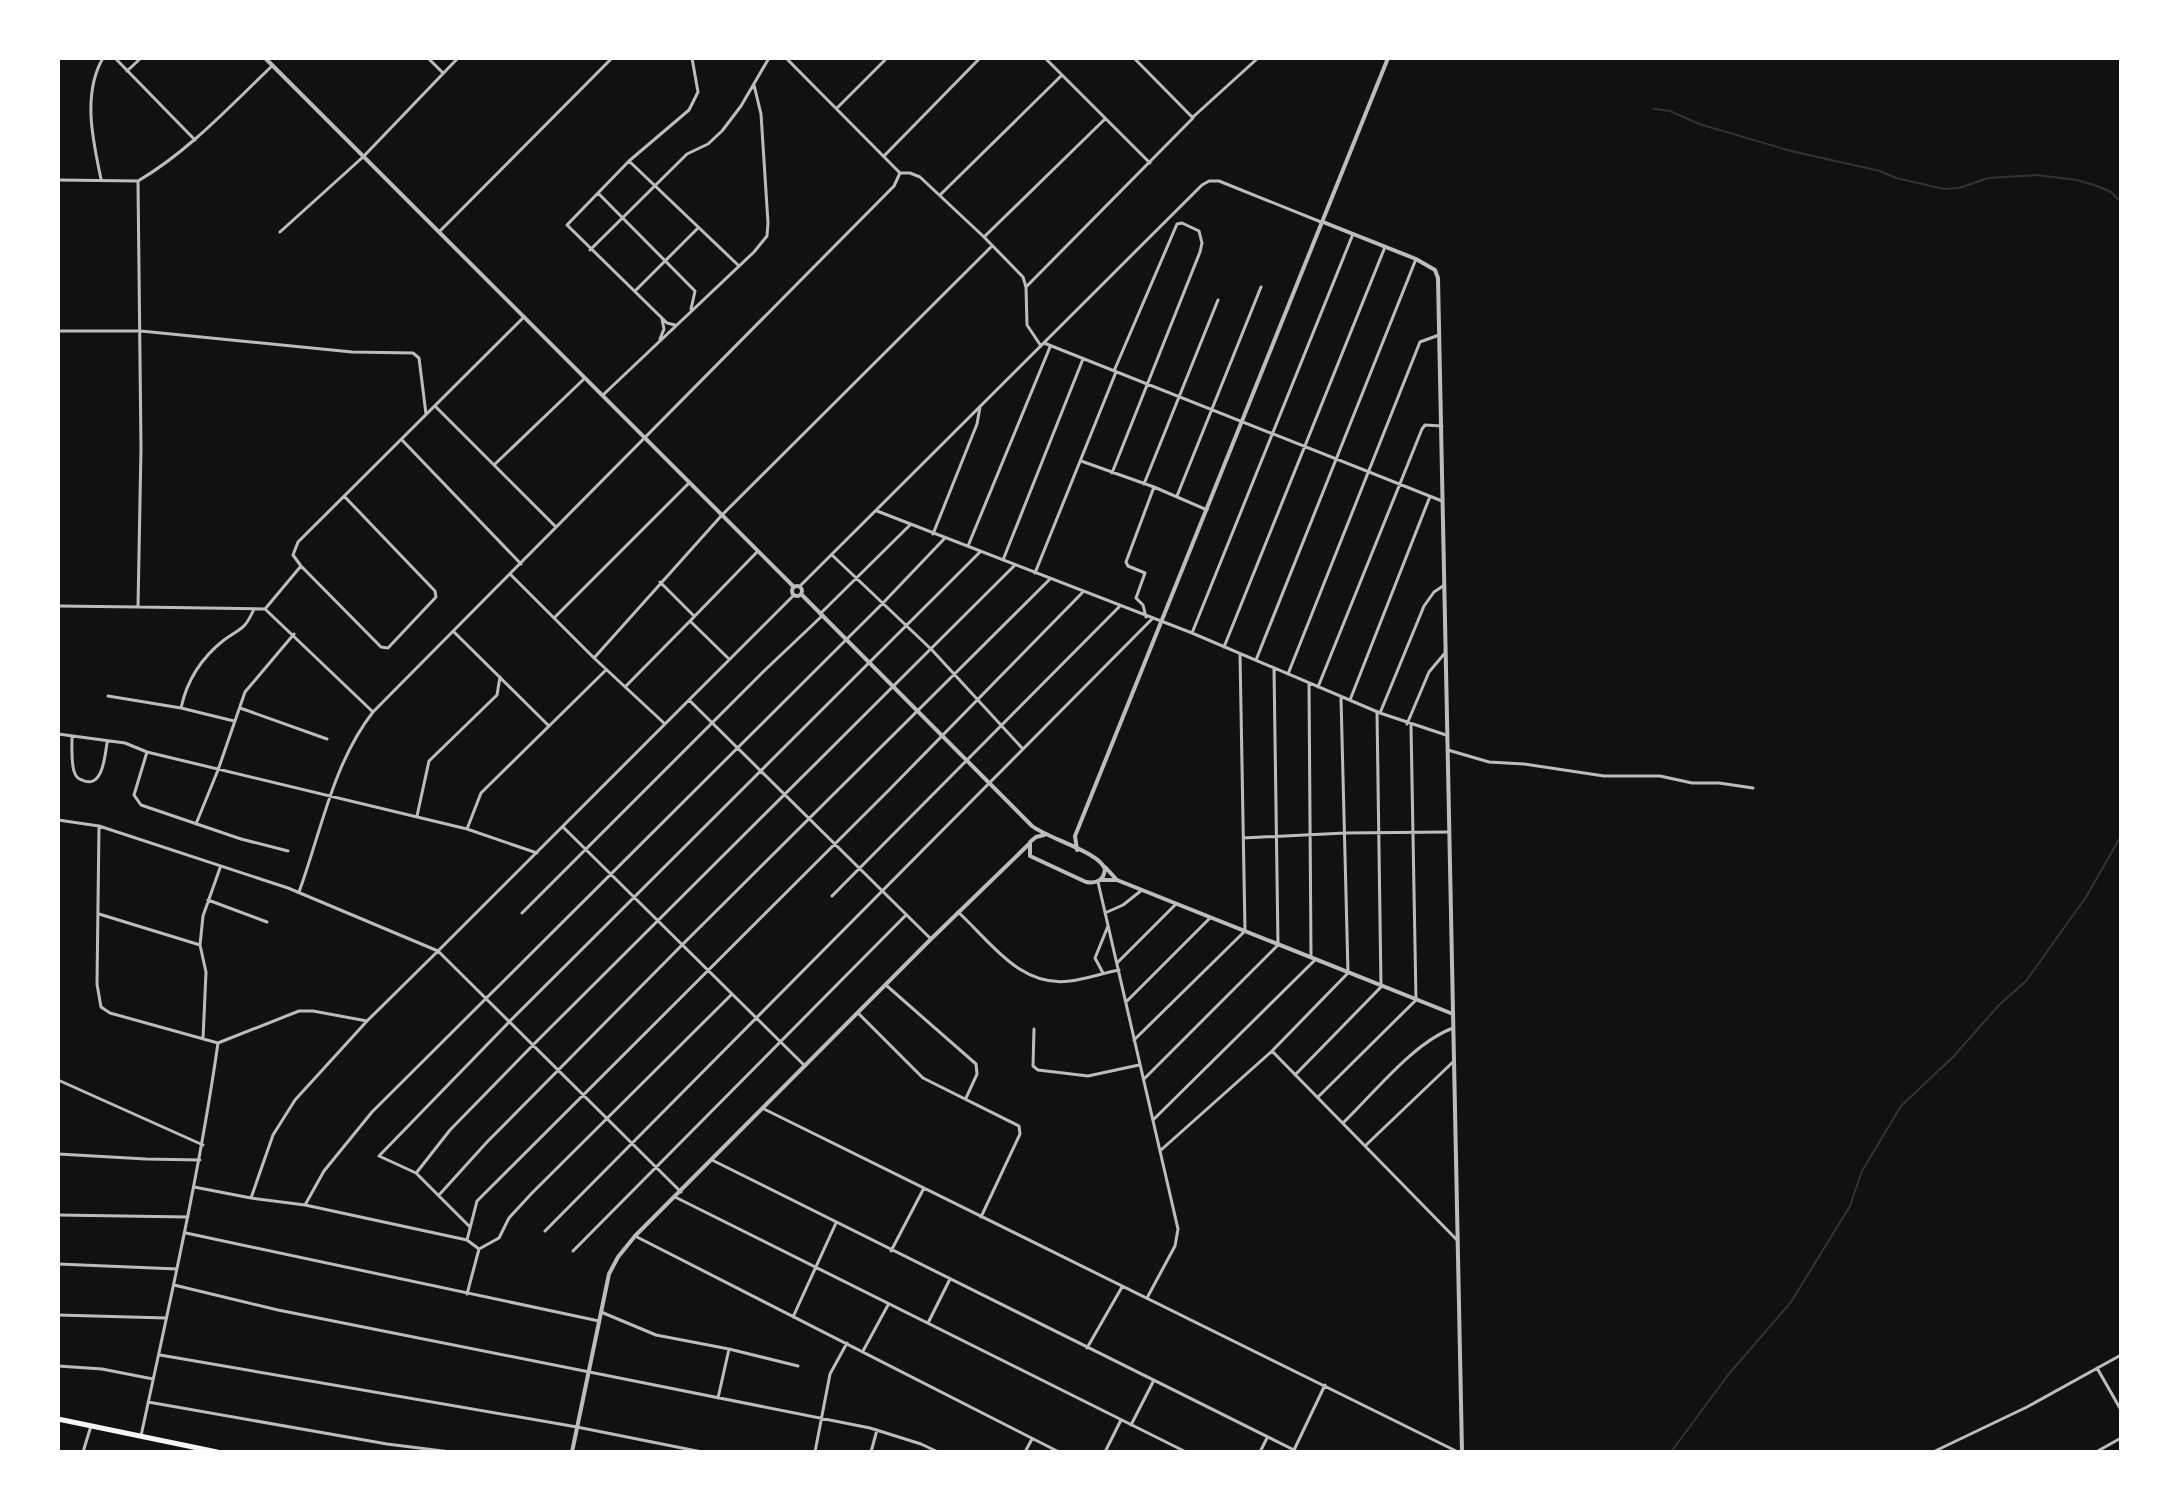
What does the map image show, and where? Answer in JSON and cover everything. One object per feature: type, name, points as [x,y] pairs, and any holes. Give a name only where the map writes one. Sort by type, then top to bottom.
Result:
[{"type":"main road","points":[[58,1419],[217,1452]]},
{"type":"street","points":[[101,179],[91,123],[95,80],[103,58]]},
{"type":"street","points":[[115,58],[195,140]]},
{"type":"street","points":[[127,71],[141,58]]},
{"type":"street","points":[[265,58],[794,587],[794,595]]},
{"type":"street","points":[[428,58],[443,73]]},
{"type":"street","points":[[280,232],[363,157],[458,58]]},
{"type":"street","points":[[438,232],[612,58]]},
{"type":"street","points":[[675,325],[662,319],[567,225],[629,161],[681,118],[697,98],[692,58]]},
{"type":"street","points":[[590,250],[687,154],[716,137],[732,120],[769,58]]},
{"type":"street","points":[[786,58],[900,173],[915,174],[940,195],[1023,277],[1027,325],[1043,344],[1444,501]]},
{"type":"street","points":[[837,108],[887,58]]},
{"type":"street","points":[[884,156],[980,58]]},
{"type":"street","points":[[1045,58],[1150,163]]},
{"type":"street","points":[[1134,58],[1193,118]]},
{"type":"street","points":[[1026,287],[1193,118],[1258,58]]},
{"type":"street","points":[[1077,850],[1075,836],[1388,58]]},
{"type":"street","points":[[58,180],[138,181],[161,168],[195,140],[272,66]]},
{"type":"street","points":[[940,195],[1061,76]]},
{"type":"street","points":[[602,396],[754,252],[767,236],[767,179],[761,114],[754,85]]},
{"type":"street","points":[[984,237],[1105,119]]},
{"type":"street","points":[[629,161],[738,265]]},
{"type":"street","points":[[299,892],[351,746],[373,712],[894,186],[900,173]]},
{"type":"street","points":[[764,1109],[1460,1452],[1459,1241],[1444,501],[1438,278],[1435,270],[1416,259],[1214,180],[1202,185],[877,511],[800,586],[794,587]]},
{"type":"street","points":[[138,181],[141,331],[138,607]]},
{"type":"street","points":[[598,193],[623,215],[695,293],[690,311]]},
{"type":"street","points":[[1112,473],[1202,248],[1199,231],[1180,223],[1175,212]]},
{"type":"street","points":[[1035,573],[1115,371],[1180,223]]},
{"type":"street","points":[[635,291],[698,228]]},
{"type":"street","points":[[1192,633],[1353,234]]},
{"type":"street","points":[[594,658],[722,515],[992,246]]},
{"type":"street","points":[[1224,647],[1385,247]]},
{"type":"street","points":[[1256,660],[1416,259]]},
{"type":"street","points":[[1177,496],[1261,287]]},
{"type":"street","points":[[1144,484],[1218,300]]},
{"type":"street","points":[[344,496],[435,591],[436,597],[388,648],[384,648],[301,566],[293,555],[296,546],[344,496],[524,317]]},
{"type":"street","points":[[660,341],[664,329],[662,319]]},
{"type":"street","points":[[58,331],[141,331],[352,352],[413,353],[419,358],[426,414]]},
{"type":"street","points":[[1288,674],[1420,342],[1439,335]]},
{"type":"street","points":[[968,546],[1051,346]]},
{"type":"street","points":[[1003,560],[1083,359]]},
{"type":"street","points":[[494,465],[585,378]]},
{"type":"street","points":[[435,406],[556,527]]},
{"type":"street","points":[[933,534],[977,424],[980,407]]},
{"type":"street","points":[[1318,687],[1423,427],[1442,426]]},
{"type":"street","points":[[402,440],[521,564]]},
{"type":"street","points":[[1081,461],[1207,510]]},
{"type":"street","points":[[554,618],[689,483]]},
{"type":"street","points":[[1146,617],[1143,605],[1136,598],[1145,573],[1128,566],[1126,562],[1154,487]]},
{"type":"street","points":[[1350,700],[1430,497]]},
{"type":"street","points":[[877,511],[1082,593],[1192,633],[1409,724],[1448,736]]},
{"type":"street","points":[[522,913],[910,525]]},
{"type":"street","points":[[305,1205],[324,1171],[372,1112],[944,539]]},
{"type":"street","points":[[625,687],[758,551]]},
{"type":"street","points":[[470,1227],[416,1173],[379,1156],[980,552]]},
{"type":"street","points":[[832,555],[932,650],[1022,748]]},
{"type":"street","points":[[416,1173],[450,1130],[533,1045],[1015,565]]},
{"type":"street","points":[[265,609],[301,566]]},
{"type":"street","points":[[510,574],[665,724]]},
{"type":"street","points":[[439,1195],[487,1142],[683,944],[1050,579]]},
{"type":"street","points":[[660,582],[694,616]]},
{"type":"street","points":[[1295,1075],[1381,987],[1379,712],[1424,606],[1434,592],[1445,585]]},
{"type":"street","points":[[800,586],[801,594],[821,615],[1032,826],[1044,835],[1100,860],[1117,880]]},
{"type":"street","points":[[467,1240],[477,1201],[1082,593]]},
{"type":"street","points":[[251,1198],[273,1135],[295,1100],[367,1021],[729,659],[794,595],[801,594]]},
{"type":"street","points":[[58,606],[265,609],[373,712]]},
{"type":"street","points":[[832,896],[1119,607]]},
{"type":"street","points":[[181,708],[185,688],[195,670],[222,641],[242,630],[254,609]]},
{"type":"street","points":[[545,1231],[1152,619]]},
{"type":"street","points":[[690,621],[729,659]]},
{"type":"street","points":[[454,632],[548,725]]},
{"type":"street","points":[[196,824],[248,687],[294,634]]},
{"type":"street","points":[[1318,1097],[1416,1000],[1409,724],[1429,672],[1447,651]]},
{"type":"street","points":[[1134,1040],[1245,931],[1240,654]]},
{"type":"street","points":[[1144,1079],[1278,945],[1274,668]]},
{"type":"street","points":[[467,829],[474,804],[481,793],[606,670]]},
{"type":"street","points":[[417,816],[429,761],[497,695],[500,677]]},
{"type":"street","points":[[1154,1119],[1313,958],[1309,683]]},
{"type":"street","points":[[108,696],[181,708],[234,721]]},
{"type":"street","points":[[1161,1150],[1272,1051],[1348,973],[1341,696]]},
{"type":"street","points":[[689,700],[931,939]]},
{"type":"street","points":[[240,708],[327,739]]},
{"type":"street","points":[[58,734],[125,743],[147,752],[218,770],[467,829],[537,853]]},
{"type":"street","points":[[72,737],[75,773],[79,779],[89,782],[100,775],[107,742]]},
{"type":"street","points":[[1448,750],[1489,762],[1604,776],[1660,776],[1692,783],[1753,788]]},
{"type":"street","points":[[147,752],[135,790],[136,799],[141,805],[288,851]]},
{"type":"street","points":[[58,820],[99,826],[299,892],[438,951],[681,1192]]},
{"type":"street","points":[[99,826],[97,984],[101,1007],[110,1013],[218,1043],[299,1011],[367,1021]]},
{"type":"street","points":[[572,1452],[613,1266],[635,1236],[1029,844],[1033,838],[1032,826]]},
{"type":"street","points":[[563,827],[805,1066]]},
{"type":"street","points":[[1243,838],[1449,832]]},
{"type":"street","points":[[1033,838],[1044,835]]},
{"type":"street","points":[[1061,843],[1075,836]]},
{"type":"street","points":[[1029,844],[1030,856]]},
{"type":"street","points":[[1013,858],[1030,856],[1086,882],[1117,880],[1453,1014]]},
{"type":"street","points":[[1099,881],[1104,875],[1105,866]]},
{"type":"street","points":[[203,1039],[206,972],[200,945],[203,916],[220,867]]},
{"type":"street","points":[[1099,881],[1178,1229],[1175,1246],[1147,1298]]},
{"type":"street","points":[[1105,913],[1123,905],[1142,890]]},
{"type":"street","points":[[208,900],[267,922]]},
{"type":"street","points":[[1118,962],[1176,904]]},
{"type":"street","points":[[958,912],[1022,973],[1052,981],[1069,981],[1119,970]]},
{"type":"street","points":[[98,913],[200,945]]},
{"type":"street","points":[[573,1251],[906,915]]},
{"type":"street","points":[[1126,1002],[1210,918]]},
{"type":"street","points":[[1103,973],[1095,958],[1108,926]]},
{"type":"street","points":[[886,985],[976,1064],[977,1074],[966,1098]]},
{"type":"street","points":[[467,1294],[479,1249],[499,1238],[509,1218],[731,995]]},
{"type":"street","points":[[858,1013],[923,1078],[1019,1126],[1021,1130],[981,1217]]},
{"type":"street","points":[[1344,1122],[1422,1045],[1453,1028]]},
{"type":"street","points":[[1034,1029],[1033,1066],[1038,1070],[1088,1076],[1139,1065]]},
{"type":"street","points":[[141,1436],[186,1233],[218,1043]]},
{"type":"street","points":[[1272,1051],[1459,1241]]},
{"type":"street","points":[[1365,1146],[1454,1061]]},
{"type":"street","points":[[58,1080],[203,1145]]},
{"type":"street","points":[[58,1154],[200,1160]]},
{"type":"street","points":[[712,1160],[949,1281],[1296,1451],[1325,1385]]},
{"type":"street","points":[[194,1187],[305,1205],[467,1240],[479,1249]]},
{"type":"street","points":[[891,1251],[924,1188]]},
{"type":"street","points":[[675,1197],[1186,1452]]},
{"type":"street","points":[[58,1215],[188,1217]]},
{"type":"street","points":[[793,1317],[836,1223]]},
{"type":"street","points":[[186,1233],[599,1321]]},
{"type":"street","points":[[635,1236],[1059,1452]]},
{"type":"street","points":[[58,1264],[177,1269]]},
{"type":"street","points":[[928,1323],[949,1281]]},
{"type":"street","points":[[174,1285],[278,1310],[877,1430],[938,1452]]},
{"type":"street","points":[[1087,1348],[1122,1287]]},
{"type":"street","points":[[863,1351],[889,1304]]},
{"type":"street","points":[[601,1312],[656,1335],[798,1366]]},
{"type":"street","points":[[58,1315],[167,1318]]},
{"type":"street","points":[[815,1452],[830,1374],[847,1343]]},
{"type":"street","points":[[718,1398],[729,1349]]},
{"type":"street","points":[[160,1355],[577,1427],[702,1452]]},
{"type":"street","points":[[1933,1452],[2027,1407],[2121,1355]]},
{"type":"street","points":[[58,1366],[102,1369],[153,1379]]},
{"type":"street","points":[[2097,1368],[2121,1410]]},
{"type":"street","points":[[1131,1425],[1153,1381]]},
{"type":"street","points":[[148,1402],[387,1444],[451,1452]]},
{"type":"street","points":[[1105,1452],[1121,1419]]},
{"type":"street","points":[[83,1452],[91,1426]]},
{"type":"street","points":[[871,1452],[877,1430]]},
{"type":"street","points":[[1260,1452],[1267,1438]]},
{"type":"street","points":[[2096,1452],[2121,1438]]},
{"type":"street","points":[[1025,1452],[1032,1439]]},
{"type":"waterway","points":[[1654,109],[1670,111],[1699,124],[1791,151],[1944,189],[1959,188],[1988,178],[2037,175],[2097,186],[2111,192],[2121,202]]},
{"type":"waterway","points":[[1671,1452],[1728,1375],[1791,1302],[1850,1206],[1862,1171],[1901,1106],[2026,981],[2086,897],[2121,836]]}]
